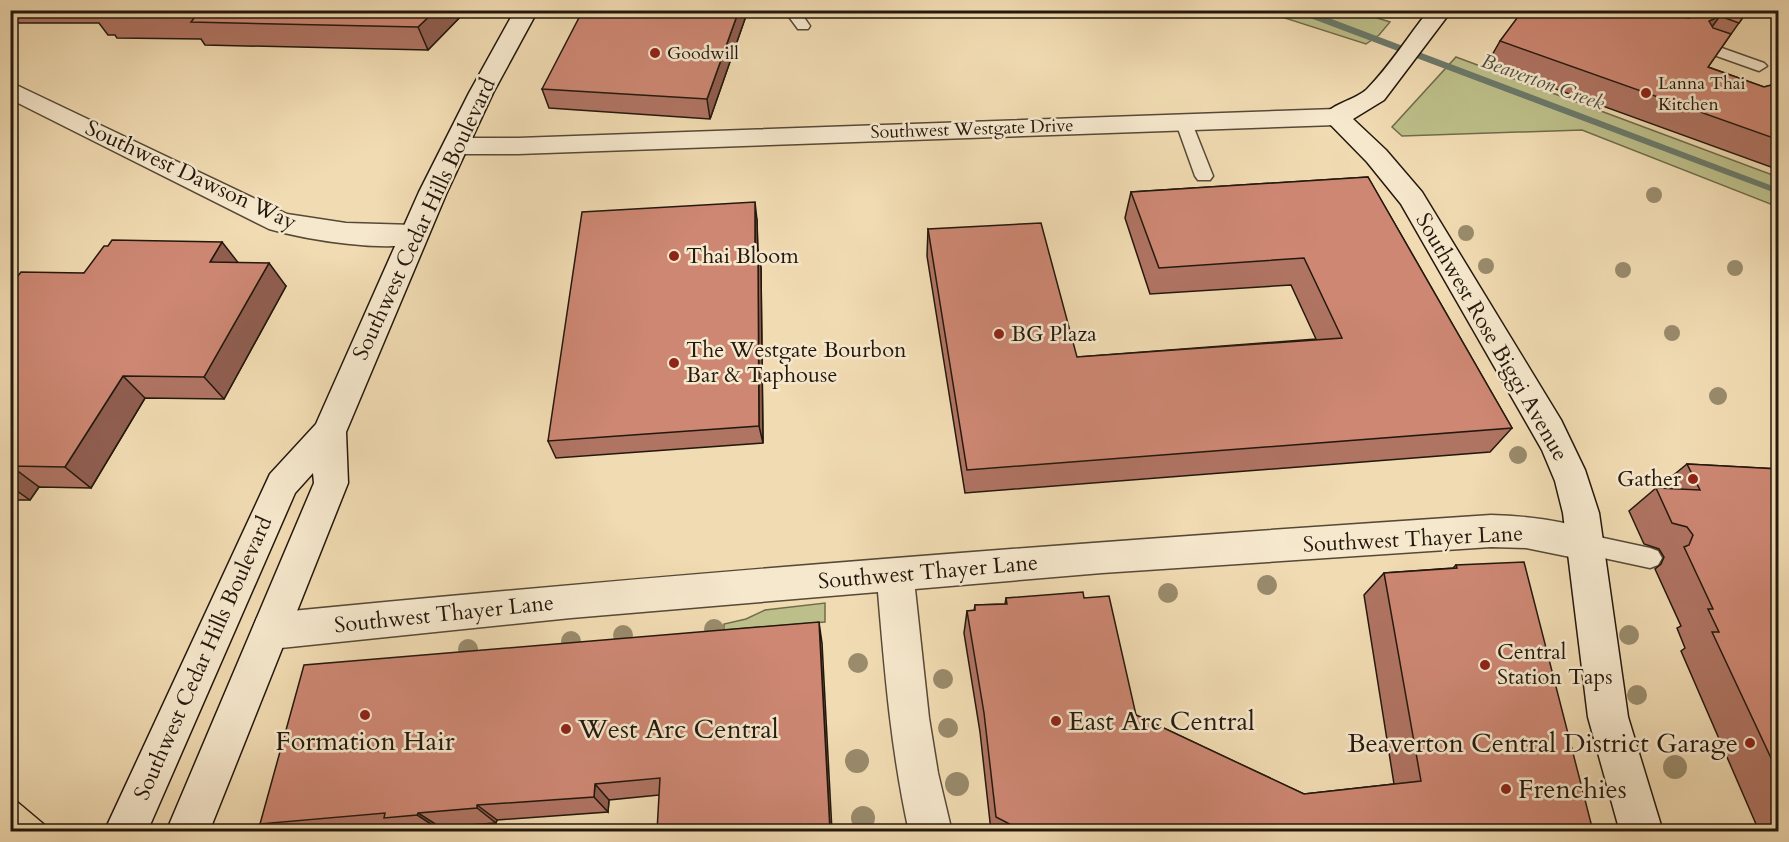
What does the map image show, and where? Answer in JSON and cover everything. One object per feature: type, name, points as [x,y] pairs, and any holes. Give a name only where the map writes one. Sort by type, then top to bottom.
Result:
[{"type":"street","name":"Southwest Cedar Hills Boulevard","points":[[125,831],[282,484],[329,432],[414,236],[456,146],[507,43],[527,10]]},
{"type":"street","name":"Southwest Westgate Drive","points":[[456,146],[518,146],[1336,117],[1361,105],[1375,95],[1437,16]]},
{"type":"street","name":"Southwest Dawson Way","points":[[10,89],[279,222],[309,230],[348,235],[414,236]]},
{"type":"street","name":"Southwest Rose Biggi Avenue","points":[[1336,117],[1389,167],[1412,199],[1549,430],[1577,494],[1586,544],[1608,717],[1642,831]]},
{"type":"street","name":"Southwest Cedar Hills Boulevard","points":[[187,831],[331,483],[329,432]]},
{"type":"street","name":"Southwest Thayer Lane","points":[[271,631],[571,601],[1102,557],[1491,531],[1526,532],[1586,544]]},
{"type":"street","points":[[895,575],[910,729],[917,773],[931,831]]},
{"type":"lane","points":[[791,10],[803,26]]},
{"type":"lane","points":[[1702,46],[1759,66]]},
{"type":"lane","points":[[1184,123],[1204,176]]},
{"type":"lane","points":[[1586,544],[1650,558]]},
{"type":"green space","points":[[1218,11],[1355,11],[1390,22],[1379,35],[1366,44],[1269,13],[1244,15]]},
{"type":"green space","points":[[1456,57],[1778,177],[1778,207],[1582,130],[1402,136],[1392,127]]},
{"type":"green space","points":[[825,603],[825,622],[724,630],[724,624],[746,619],[765,610]]},
{"type":"building","points":[[93,10],[436,10],[418,27],[191,22],[195,17],[101,15],[104,12],[91,12]]},
{"type":"building","name":"Goodwill","points":[[583,10],[739,10],[707,99],[542,89]]},
{"type":"building","points":[[1523,10],[1541,10],[1555,15],[1559,10],[1665,10],[1689,18],[1696,14],[1695,10],[1748,10],[1739,23],[1720,16],[1709,21],[1713,28],[1731,34],[1708,67],[1764,87],[1779,83],[1779,140],[1500,41]]},
{"type":"building","name":"BG Plaza","points":[[1368,177],[1512,428],[967,470],[928,229],[1041,223],[1077,357],[1342,338],[1304,258],[1159,268],[1131,192]]},
{"type":"building","points":[[755,202],[755,250],[758,250],[759,426],[548,441],[582,212]]},
{"type":"building","points":[[112,240],[222,242],[210,262],[269,263],[204,377],[123,376],[65,467],[10,467],[10,286],[21,272],[84,273],[104,246],[108,246]]},
{"type":"building","points":[[1687,464],[1779,469],[1779,775],[1712,632],[1719,632],[1708,609],[1713,609],[1684,547],[1689,545],[1693,535],[1687,527],[1672,523],[1656,488],[1700,490]]},
{"type":"building","points":[[1524,562],[1593,831],[1023,831],[996,817],[984,713],[967,611],[975,610],[975,605],[1007,604],[1006,598],[1083,592],[1084,598],[1109,596],[1136,715],[1304,794],[1421,781],[1384,573],[1457,568],[1456,565]]},
{"type":"building","name":"West Arc Central","points":[[819,622],[830,831],[657,831],[660,778],[595,784],[594,797],[477,805],[477,808],[384,818],[385,813],[260,824],[304,665]]},
{"type":"waterway","name":"Beaverton Creek","points":[[1293,10],[1310,14],[1778,191]]},
{"type":"tram line","points":[[10,795],[54,832]]},
{"type":"place","name":"Goodwill","points":[[655,53]]},
{"type":"place","name":"Lanna Thai Kitchen","points":[[1646,93]]},
{"type":"place","name":"Thai Bloom","points":[[674,256]]},
{"type":"place","name":"BG Plaza","points":[[999,334]]},
{"type":"place","name":"The Westgate Bourbon Bar & Taphouse","points":[[674,363]]},
{"type":"place","name":"Gather","points":[[1693,479]]},
{"type":"place","name":"Central Station Taps","points":[[1485,665]]},
{"type":"place","name":"Formation Hair","points":[[365,715]]},
{"type":"place","name":"East Arc Central","points":[[1056,721]]},
{"type":"place","name":"West Arc Central","points":[[566,729]]},
{"type":"place","name":"Beaverton Central District Garage","points":[[1750,743]]},
{"type":"place","name":"Frenchies","points":[[1506,789]]}]
